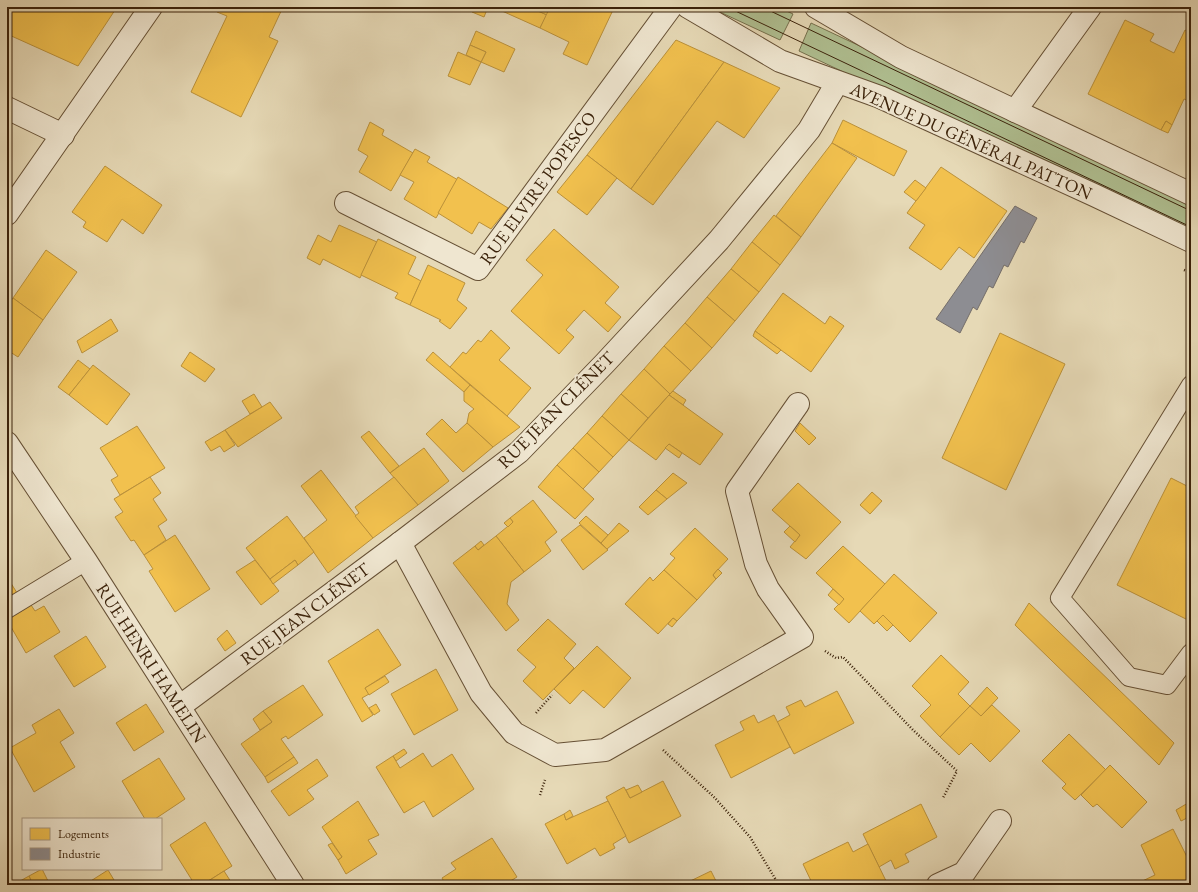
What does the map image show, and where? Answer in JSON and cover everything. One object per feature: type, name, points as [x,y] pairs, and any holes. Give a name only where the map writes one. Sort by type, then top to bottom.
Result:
[{"type":"street","points":[[7,214],[151,7]]},
{"type":"street","name":"RUE ELVIRE POPESCO","points":[[346,203],[478,269],[672,7]]},
{"type":"street","name":"AVENUE DU GÉNÉRAL PATTON","points":[[688,7],[780,61],[888,101],[1094,195],[1191,242]]},
{"type":"street","points":[[816,7],[901,57],[1191,194]]},
{"type":"street","points":[[1015,111],[1090,7]]},
{"type":"street","name":"RUE JEAN CLÉNET","points":[[179,707],[400,543],[519,452],[605,363],[719,240],[809,130],[837,83]]},
{"type":"street","points":[[7,108],[63,135]]},
{"type":"street","points":[[400,543],[481,693],[514,733],[555,755],[605,750],[802,638],[768,589],[756,564],[737,491],[798,404]]},
{"type":"street","name":"RUE HENRI HAMELIN","points":[[7,443],[86,561],[293,885]]},
{"type":"street","points":[[938,885],[964,873],[1000,821]]},
{"type":"lane","points":[[1191,385],[1060,598],[1129,677],[1167,684],[1191,653]]},
{"type":"lane","points":[[7,609],[86,561]]},
{"type":"path","points":[[802,638],[836,658],[843,657],[913,730],[957,771],[944,798]]},
{"type":"path","points":[[531,712],[534,716],[552,695]]},
{"type":"path","points":[[659,746],[715,798],[750,837],[780,885]]},
{"type":"green space","points":[[709,7],[778,7],[793,14],[780,40]]},
{"type":"green space","points":[[811,23],[1191,202],[1191,236],[799,51]]},
{"type":"building: Logements","points":[[7,7],[117,7],[78,66],[7,34]]},
{"type":"building: Logements","points":[[220,7],[283,7],[269,37],[278,41],[241,117],[191,92],[227,16],[217,12]]},
{"type":"building: Logements","points":[[474,7],[488,7],[484,17],[472,12]]},
{"type":"building: Logements","points":[[495,7],[504,7],[502,11]]},
{"type":"building: Logements","points":[[504,7],[529,7],[547,15],[540,28],[502,11]]},
{"type":"building: Logements","points":[[529,7],[550,7],[547,15]]},
{"type":"building: Logements","points":[[550,7],[607,7],[613,10],[587,65],[563,54],[569,42],[540,28]]},
{"type":"building: Logements","points":[[1125,20],[1154,34],[1150,41],[1174,53],[1185,30],[1191,33],[1191,102],[1184,99],[1172,125],[1166,121],[1161,130],[1088,94]]},
{"type":"building: Logements","points":[[476,31],[515,49],[504,72],[481,62],[486,52],[470,45]]},
{"type":"building: Logements","points":[[676,40],[724,62],[631,189],[587,155]]},
{"type":"building: Logements","points":[[470,45],[486,52],[481,62],[466,55]]},
{"type":"building: Logements","points":[[458,52],[481,62],[470,85],[448,76]]},
{"type":"building: Logements","points":[[724,62],[780,88],[744,138],[717,121],[653,205],[631,189]]},
{"type":"building: Logements","points":[[843,120],[907,151],[894,176],[832,143]]},
{"type":"building: Logements","points":[[1166,121],[1172,125],[1168,133],[1161,130]]},
{"type":"building: Logements","points":[[370,122],[384,130],[382,135],[413,153],[391,191],[359,172],[368,156],[358,150]]},
{"type":"building: Logements","points":[[832,143],[857,158],[801,237],[776,216]]},
{"type":"building: Logements","points":[[415,149],[430,157],[427,162],[458,180],[436,218],[404,199],[414,182],[400,175]]},
{"type":"building: Logements","points":[[587,155],[617,178],[587,215],[557,192]]},
{"type":"building: Logements","points":[[105,166],[162,205],[143,234],[122,219],[107,242],[83,227],[86,222],[72,212]]},
{"type":"building: Logements","points":[[941,167],[1007,211],[974,258],[959,247],[941,270],[909,248],[925,225],[907,213]]},
{"type":"building: Logements","points":[[458,177],[508,208],[491,229],[479,222],[472,234],[438,213]]},
{"type":"building: Logements","points":[[915,180],[926,188],[916,201],[904,192]]},
{"type":"building: Logements","points":[[774,215],[801,237],[780,265],[752,242]]},
{"type":"building: Logements","points":[[339,225],[377,242],[360,278],[323,259],[320,265],[307,258],[318,235],[331,242]]},
{"type":"building: Logements","points":[[554,229],[619,287],[605,303],[621,317],[608,332],[584,310],[566,330],[574,337],[559,354],[511,311],[543,275],[526,260]]},
{"type":"building: Logements","points":[[378,239],[416,257],[408,274],[421,281],[410,305],[395,298],[398,293],[361,275]]},
{"type":"building: Logements","points":[[752,242],[780,265],[759,292],[731,269]]},
{"type":"building: Logements","points":[[46,250],[77,272],[43,320],[13,298]]},
{"type":"building: Logements","points":[[428,265],[465,283],[457,300],[467,308],[450,329],[439,321],[441,320],[410,305]]},
{"type":"building: Logements","points":[[731,269],[759,292],[735,321],[707,297]]},
{"type":"building: Logements","points":[[783,293],[825,324],[830,316],[844,326],[811,372],[755,331]]},
{"type":"building: Logements","points":[[707,297],[735,321],[712,348],[685,323]]},
{"type":"building: Logements","points":[[13,298],[43,320],[18,357],[7,350],[7,306]]},
{"type":"building: Logements","points":[[111,319],[118,331],[82,353],[77,341]]},
{"type":"building: Logements","points":[[685,323],[712,348],[691,371],[664,346]]},
{"type":"building: Logements","points":[[491,330],[510,348],[499,360],[531,388],[507,416],[450,367],[463,352],[466,354],[478,340],[481,342]]},
{"type":"building: Logements","points":[[755,331],[781,350],[777,354],[753,336]]},
{"type":"building: Logements","points":[[1000,333],[1065,364],[1006,490],[942,458]]},
{"type":"building: Logements","points":[[664,346],[691,371],[670,394],[644,369]]},
{"type":"building: Logements","points":[[190,352],[215,369],[205,382],[181,366]]},
{"type":"building: Logements","points":[[433,352],[470,385],[464,392],[426,360]]},
{"type":"building: Logements","points":[[78,360],[90,369],[69,395],[58,387]]},
{"type":"building: Logements","points":[[93,365],[130,394],[107,425],[69,395]]},
{"type":"building: Logements","points":[[644,369],[670,394],[648,418],[621,394]]},
{"type":"building: Logements","points":[[470,385],[520,427],[493,447],[467,423],[469,413],[474,409],[464,401],[464,392]]},
{"type":"building: Logements","points":[[673,391],[686,400],[683,405],[669,395]]},
{"type":"building: Logements","points":[[254,394],[262,407],[250,414],[242,401]]},
{"type":"building: Logements","points":[[621,394],[648,418],[629,440],[602,416]]},
{"type":"building: Logements","points":[[669,395],[723,434],[700,465],[669,444],[656,460],[629,440]]},
{"type":"building: Logements","points":[[270,402],[282,418],[238,447],[225,430]]},
{"type":"building: Logements","points":[[602,416],[629,440],[613,457],[587,433]]},
{"type":"building: Logements","points":[[442,419],[456,433],[467,423],[493,447],[463,472],[426,434]]},
{"type":"building: Logements","points":[[800,423],[816,438],[809,445],[795,431]]},
{"type":"building: Logements","points":[[137,426],[165,468],[120,495],[111,480],[118,476],[100,448]]},
{"type":"building: Logements","points":[[225,430],[235,445],[224,452],[220,446],[211,451],[205,442]]},
{"type":"building: Logements","points":[[369,431],[399,466],[390,473],[361,437]]},
{"type":"building: Logements","points":[[587,433],[613,457],[599,472],[573,448]]},
{"type":"building: Logements","points":[[669,444],[682,453],[679,458],[665,448]]},
{"type":"building: Logements","points":[[424,448],[449,481],[418,505],[390,473]]},
{"type":"building: Logements","points":[[573,448],[599,472],[583,489],[557,465]]},
{"type":"building: Logements","points":[[557,465],[594,499],[575,519],[538,487]]},
{"type":"building: Logements","points":[[321,470],[373,538],[328,573],[304,538],[327,520],[301,486]]},
{"type":"building: Logements","points":[[673,473],[687,483],[667,499],[656,490]]},
{"type":"building: Logements","points":[[150,477],[161,493],[153,499],[167,520],[158,526],[166,540],[144,555],[134,540],[131,541],[115,517],[123,512],[114,499]]},
{"type":"building: Logements","points":[[394,477],[418,505],[373,538],[355,516],[359,513],[355,507]]},
{"type":"building: Logements","points":[[1171,478],[1191,488],[1190,621],[1117,585]]},
{"type":"building: Logements","points":[[798,483],[841,522],[806,559],[790,547],[800,535],[772,510]]},
{"type":"building: Logements","points":[[656,490],[667,499],[648,515],[639,507]]},
{"type":"building: Logements","points":[[872,492],[882,501],[870,514],[860,505]]},
{"type":"building: Logements","points":[[533,500],[557,532],[545,542],[551,551],[524,572],[496,536],[513,522],[510,518]]},
{"type":"building: Logements","points":[[287,516],[314,552],[298,565],[295,560],[270,579],[246,548]]},
{"type":"building: Logements","points":[[586,516],[608,535],[601,543],[579,523]]},
{"type":"building: Logements","points":[[510,518],[513,522],[508,527],[504,523]]},
{"type":"building: Logements","points":[[619,523],[629,531],[607,549],[601,543]]},
{"type":"building: Logements","points":[[580,525],[608,550],[583,570],[561,540]]},
{"type":"building: Logements","points":[[790,526],[800,535],[795,542],[784,532]]},
{"type":"building: Logements","points":[[695,528],[728,559],[713,575],[716,579],[697,600],[664,570],[675,558],[670,554]]},
{"type":"building: Logements","points":[[175,535],[210,589],[175,612],[149,571],[153,569],[144,555]]},
{"type":"building: Logements","points":[[496,536],[524,572],[511,582],[507,604],[519,620],[506,631],[453,563],[475,546],[478,550]]},
{"type":"building: Logements","points":[[481,541],[484,545],[478,550],[475,546]]},
{"type":"building: Logements","points":[[843,546],[885,584],[849,623],[834,609],[844,599],[816,573]]},
{"type":"building: Logements","points":[[255,560],[279,591],[261,605],[236,572]]},
{"type":"building: Logements","points":[[295,560],[298,565],[273,584],[270,579]]},
{"type":"building: Logements","points":[[718,569],[722,573],[716,579],[713,575]]},
{"type":"building: Logements","points":[[664,570],[697,600],[677,621],[673,618],[658,634],[625,604],[650,577],[653,581]]},
{"type":"building: Logements","points":[[894,574],[937,613],[910,642],[883,615],[874,624],[860,611]]},
{"type":"building: Logements","points":[[7,577],[19,596],[7,604]]},
{"type":"building: Logements","points":[[833,589],[844,599],[839,605],[828,595]]},
{"type":"building: Logements","points":[[1029,603],[1174,743],[1159,765],[1015,625]]},
{"type":"building: Logements","points":[[31,605],[35,611],[44,606],[60,632],[26,653],[7,620]]},
{"type":"building: Logements","points":[[883,615],[893,625],[887,631],[877,621]]},
{"type":"building: Logements","points":[[673,618],[677,621],[672,627],[668,624]]},
{"type":"building: Logements","points":[[548,619],[576,644],[564,658],[574,668],[543,700],[523,681],[536,667],[517,650]]},
{"type":"building: Logements","points":[[378,629],[401,665],[365,688],[369,694],[362,698],[373,715],[362,722],[328,661]]},
{"type":"building: Logements","points":[[227,630],[236,643],[225,651],[217,639]]},
{"type":"building: Logements","points":[[86,636],[106,667],[74,687],[54,656]]},
{"type":"building: Logements","points":[[597,646],[631,678],[604,708],[583,690],[570,704],[554,689]]},
{"type":"building: Logements","points":[[941,655],[969,682],[958,694],[970,706],[940,737],[920,716],[931,705],[912,686]]},
{"type":"building: Logements","points":[[436,669],[458,710],[414,735],[391,694]]},
{"type":"building: Logements","points":[[385,676],[389,682],[369,695],[365,688]]},
{"type":"building: Logements","points":[[303,685],[323,715],[288,739],[286,736],[281,739],[294,757],[265,777],[241,744],[272,722],[263,711]]},
{"type":"building: Logements","points":[[987,687],[998,698],[981,716],[970,706]]},
{"type":"building: Logements","points":[[837,691],[854,723],[794,754],[777,722],[790,715],[786,707],[801,700],[805,707]]},
{"type":"building: Logements","points":[[146,704],[164,732],[134,751],[116,723]]},
{"type":"building: Logements","points":[[376,704],[380,711],[374,715],[369,708]]},
{"type":"building: Logements","points":[[992,705],[1020,731],[990,762],[971,743],[959,755],[940,737],[970,706],[981,716]]},
{"type":"building: Logements","points":[[59,709],[74,733],[60,742],[75,767],[34,792],[10,748],[36,733],[32,725]]},
{"type":"building: Logements","points":[[263,711],[272,722],[260,730],[253,719]]},
{"type":"building: Logements","points":[[754,715],[758,723],[774,715],[790,747],[731,778],[715,745],[744,730],[740,722]]},
{"type":"building: Logements","points":[[1069,734],[1106,770],[1075,800],[1062,788],[1066,784],[1042,761]]},
{"type":"building: Logements","points":[[404,749],[407,753],[396,761],[393,756]]},
{"type":"building: Logements","points":[[423,753],[432,767],[452,754],[474,789],[433,817],[424,801],[404,813],[376,767],[393,756],[400,768]]},
{"type":"building: Logements","points":[[294,757],[298,763],[268,783],[265,777]]},
{"type":"building: Logements","points":[[159,758],[185,799],[156,818],[144,818],[122,781]]},
{"type":"building: Logements","points":[[317,759],[328,776],[307,790],[314,799],[289,816],[271,791]]},
{"type":"building: Logements","points":[[1110,765],[1147,802],[1122,828],[1097,804],[1093,807],[1081,795]]},
{"type":"building: Logements","points":[[663,781],[681,816],[629,843],[606,797],[624,787],[630,798]]},
{"type":"building: Logements","points":[[638,785],[642,792],[630,798],[626,790]]},
{"type":"building: Logements","points":[[358,801],[379,835],[368,840],[377,854],[346,874],[338,860],[342,857],[322,827]]},
{"type":"building: Logements","points":[[608,801],[626,836],[613,844],[615,848],[600,856],[595,848],[567,864],[545,824],[564,814],[566,820]]},
{"type":"building: Logements","points":[[1188,803],[1191,809],[1191,816],[1181,821],[1176,810]]},
{"type":"building: Logements","points":[[921,804],[937,837],[905,854],[909,862],[895,869],[891,860],[879,867],[863,834]]},
{"type":"building: Logements","points":[[570,810],[573,816],[566,820],[564,814]]},
{"type":"building: Logements","points":[[205,822],[232,866],[202,885],[195,885],[170,845]]},
{"type":"building: Logements","points":[[1173,829],[1191,865],[1191,878],[1177,885],[1134,885],[1155,875],[1141,845]]},
{"type":"building: Logements","points":[[492,838],[517,877],[504,885],[446,885],[442,878],[456,869],[451,863]]},
{"type":"building: Logements","points":[[848,842],[853,852],[868,844],[888,885],[851,885],[849,881],[842,885],[813,885],[803,864]]},
{"type":"building: Logements","points":[[332,843],[342,857],[338,860],[328,845]]},
{"type":"building: Logements","points":[[42,870],[50,885],[33,885],[29,876]]},
{"type":"building: Logements","points":[[108,870],[117,885],[86,885],[86,884]]},
{"type":"building: Logements","points":[[224,871],[233,885],[202,885]]},
{"type":"building: Logements","points":[[711,871],[718,885],[682,885]]},
{"type":"building: Logements","points":[[29,876],[33,885],[13,885]]},
{"type":"building: Industrie","points":[[1015,206],[1037,218],[1024,243],[1021,241],[1008,267],[1004,265],[993,288],[989,286],[977,310],[973,307],[960,333],[936,319]]},
{"type":"tram line","points":[[727,7],[1191,227]]},
{"type":"tram line","points":[[762,7],[1191,211]]}]
